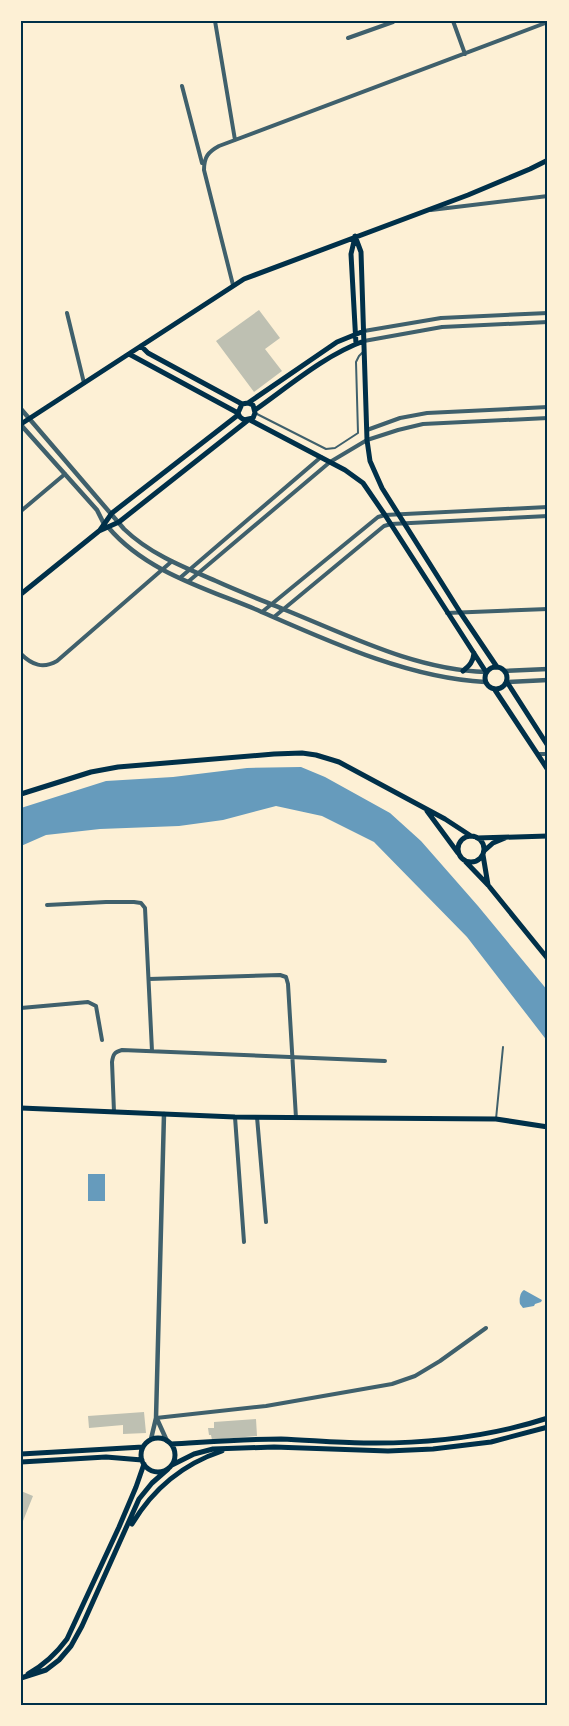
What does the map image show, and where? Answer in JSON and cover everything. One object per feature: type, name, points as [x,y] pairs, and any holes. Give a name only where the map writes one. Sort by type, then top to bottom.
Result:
[{"type":"main road","points":[[21,425],[233,285],[262,271],[421,212],[548,160]]},
{"type":"main road","points":[[355,236],[361,252],[367,440],[370,461],[398,514],[497,667],[505,671],[507,682],[548,746]]},
{"type":"main road","points":[[355,236],[351,254],[356,344]]},
{"type":"main road","points":[[106,525],[112,514],[238,414],[245,404],[337,342],[364,331]]},
{"type":"main road","points":[[21,594],[99,530],[106,525],[119,522],[146,501],[248,420],[255,411],[339,352],[364,341]]},
{"type":"main road","points":[[141,346],[148,353],[245,404],[253,405],[255,411]]},
{"type":"main road","points":[[128,354],[238,414],[242,419],[248,420],[345,470],[363,483],[474,652],[486,672],[485,682],[489,688],[495,690],[502,688],[507,682]]},
{"type":"main road","points":[[299,367],[304,376]]},
{"type":"main road","points":[[181,460],[187,468]]},
{"type":"main road","points":[[139,492],[146,501]]},
{"type":"main road","points":[[463,670],[474,659],[474,652]]},
{"type":"main road","points":[[486,672],[491,668],[497,667]]},
{"type":"main road","points":[[495,690],[548,770]]},
{"type":"main road","points":[[21,794],[91,772],[118,767],[274,754],[302,754],[329,758],[339,762],[445,819],[470,836],[477,838],[548,836]]},
{"type":"main road","points":[[426,809],[458,854],[488,885],[548,959]]},
{"type":"main road","points":[[458,854],[461,840],[470,836]]},
{"type":"main road","points":[[464,860],[472,862],[480,859],[493,843],[508,837]]},
{"type":"main road","points":[[477,838],[482,843],[488,885]]},
{"type":"main road","points":[[21,1108],[235,1117],[496,1118],[548,1127]]},
{"type":"main road","points":[[21,1454],[143,1447],[151,1440],[157,1438],[169,1442],[278,1439],[361,1443],[407,1442],[471,1436],[548,1418]]},
{"type":"main road","points":[[21,1678],[46,1670],[59,1660],[71,1646],[124,1537],[144,1491],[170,1467],[185,1457],[205,1450],[282,1446],[388,1451],[425,1450],[491,1442],[548,1427]]},
{"type":"main road","points":[[21,1462],[106,1457],[143,1462],[152,1471],[158,1472],[170,1467],[175,1454],[169,1442]]},
{"type":"main road","points":[[21,1678],[48,1661],[66,1639],[120,1527],[136,1487],[143,1462],[143,1447]]},
{"type":"main road","points":[[124,1537],[145,1504],[164,1484],[201,1459],[228,1448]]},
{"type":"main road","points":[[106,1449],[106,1457]]},
{"type":"main road","points":[[62,1452],[63,1460]]},
{"type":"street","points":[[215,21],[235,140]]},
{"type":"street","points":[[348,38],[393,21]]},
{"type":"street","points":[[453,21],[465,54]]},
{"type":"street","points":[[204,170],[204,161],[210,151],[235,140],[548,22]]},
{"type":"street","points":[[182,86],[233,285]]},
{"type":"street","points":[[421,212],[548,196]]},
{"type":"street","points":[[67,313],[84,383]]},
{"type":"street","points":[[364,331],[442,318],[548,313]]},
{"type":"street","points":[[514,314],[515,324]]},
{"type":"street","points":[[442,318],[442,327]]},
{"type":"street","points":[[364,341],[442,327],[548,322]]},
{"type":"street","points":[[367,430],[410,416],[427,413],[548,407]]},
{"type":"street","points":[[514,408],[514,419]]},
{"type":"street","points":[[21,409],[134,538],[171,562],[351,638],[445,668],[486,672]]},
{"type":"street","points":[[450,411],[450,422]]},
{"type":"street","points":[[190,582],[330,462],[367,440],[408,427],[450,422],[548,418]]},
{"type":"street","points":[[21,425],[97,510],[106,525],[129,548],[163,570],[274,618],[404,667],[453,679],[485,682]]},
{"type":"street","points":[[181,578],[321,457]]},
{"type":"street","points":[[21,510],[73,468]]},
{"type":"street","points":[[278,494],[285,501]]},
{"type":"street","points":[[262,612],[378,517],[398,514],[547,507],[548,517],[405,523],[384,526],[274,618]]},
{"type":"street","points":[[491,510],[492,519]]},
{"type":"street","points":[[244,524],[250,530]]},
{"type":"street","points":[[330,556],[337,565]]},
{"type":"street","points":[[21,654],[38,666],[50,666],[171,562]]},
{"type":"street","points":[[447,613],[548,609]]},
{"type":"street","points":[[348,647],[351,638]]},
{"type":"street","points":[[404,667],[407,657]]},
{"type":"street","points":[[505,671],[548,669]]},
{"type":"street","points":[[507,682],[548,680]]},
{"type":"street","points":[[538,754],[548,754]]},
{"type":"street","points":[[47,905],[106,902],[140,903],[144,908],[146,916],[152,1051]]},
{"type":"street","points":[[149,979],[283,975],[286,977],[296,1118]]},
{"type":"street","points":[[21,1008],[93,1003],[96,1006],[102,1040]]},
{"type":"street","points":[[114,1112],[113,1055],[122,1050],[385,1062]]},
{"type":"street","points":[[151,1440],[156,1418],[164,1114]]},
{"type":"street","points":[[235,1117],[244,1242]]},
{"type":"street","points":[[257,1117],[266,1222]]},
{"type":"street","points":[[156,1418],[266,1406],[392,1384],[415,1376],[440,1361],[486,1328]]},
{"type":"street","points":[[156,1418],[169,1442]]},
{"type":"lane","points":[[255,411],[326,449],[332,450],[358,433],[356,362],[364,351]]},
{"type":"lane","points":[[496,1118],[503,1047]]},
{"type":"water","points":[[301,767],[325,777],[390,813],[421,841],[478,906],[548,991],[548,1042],[467,937],[374,842],[322,816],[276,806],[223,820],[179,826],[100,829],[46,835],[21,846],[21,808],[106,781],[173,777],[247,768]]},
{"type":"water","points":[[88,1174],[105,1174],[105,1201],[88,1201]]},
{"type":"water","points":[[524,1290],[542,1300],[541,1302],[534,1306],[523,1308],[520,1300]]},
{"type":"building","points":[[259,310],[280,338],[265,349],[282,371],[254,392],[216,341]]},
{"type":"building","points":[[144,1412],[146,1433],[123,1434],[123,1425],[89,1428],[88,1416]]},
{"type":"building","points":[[256,1419],[257,1436],[212,1440],[211,1435],[209,1435],[208,1428],[214,1428],[214,1422]]},
{"type":"building","points":[[21,1491],[33,1496],[21,1526]]}]
